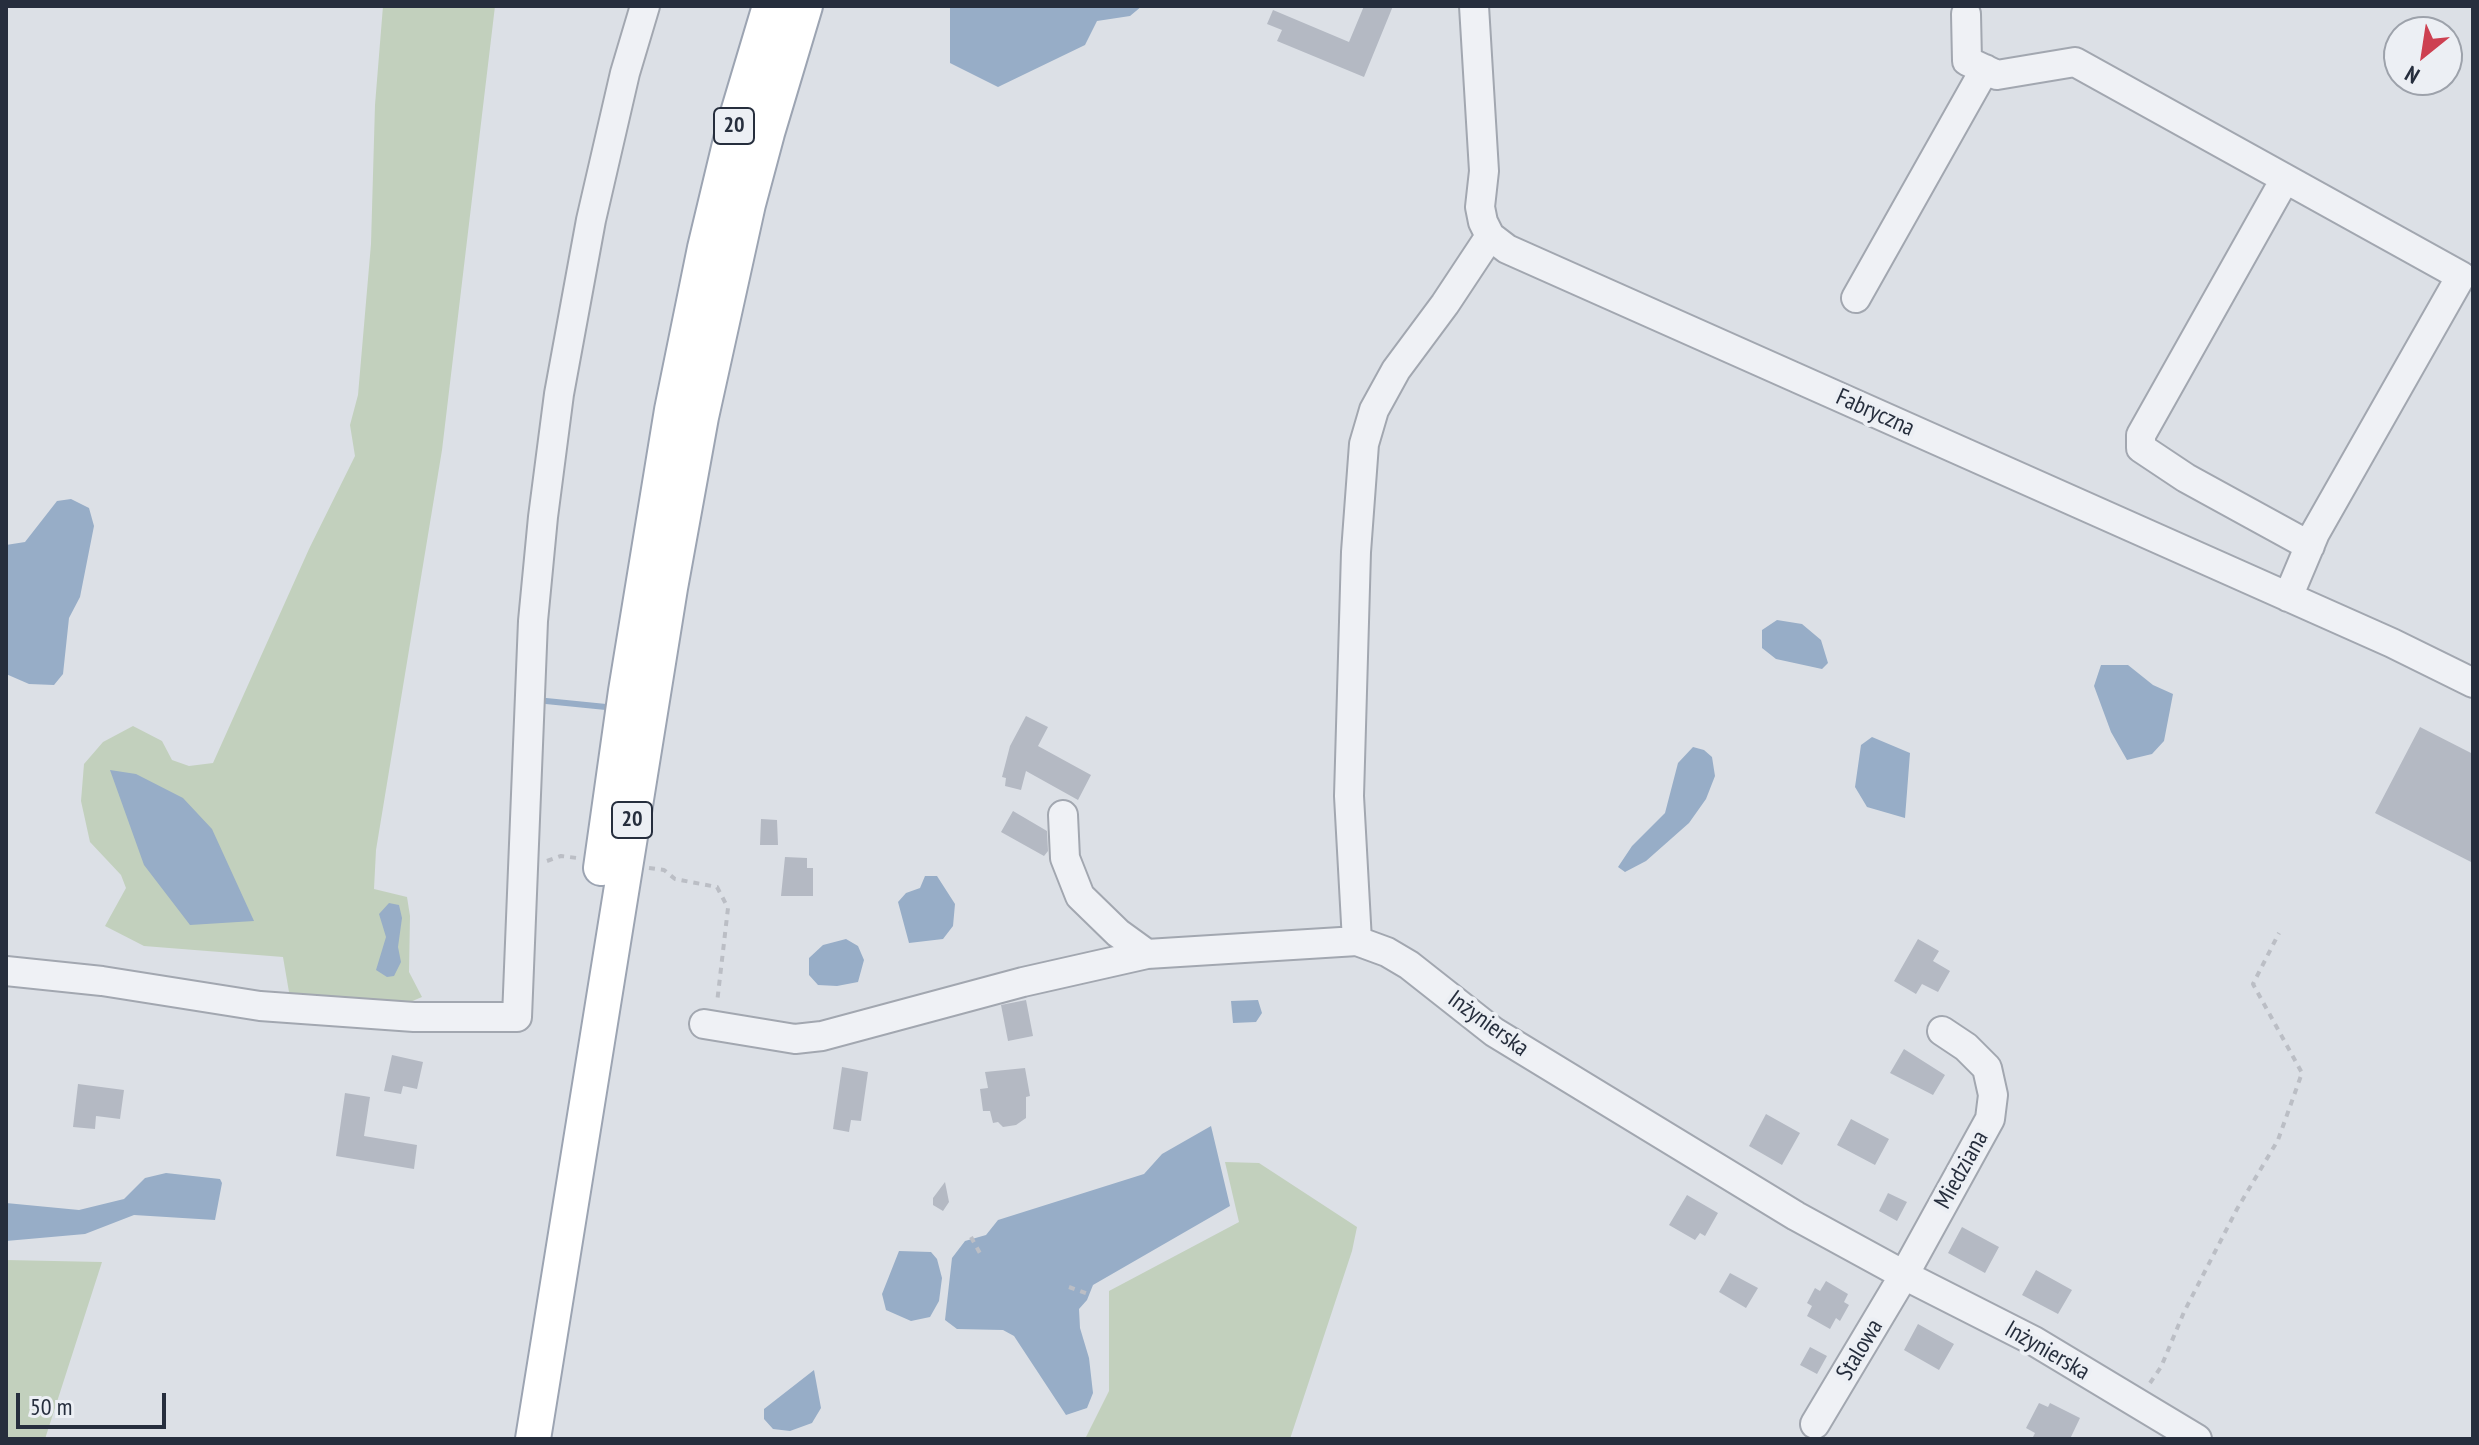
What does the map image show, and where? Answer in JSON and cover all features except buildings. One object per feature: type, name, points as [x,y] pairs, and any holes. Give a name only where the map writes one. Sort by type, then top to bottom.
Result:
[{"type":"main road","name":"20","points":[[513,1439],[591,940],[626,691],[672,410],[711,220],[735,123],[770,6]]},
{"type":"main road","name":"20","points":[[533,1439],[665,619],[701,417],[756,176],[805,6]]},
{"type":"street","points":[[6,971],[102,981],[260,1006],[414,1017],[517,1017],[533,621],[559,394],[591,220],[625,73],[645,6]]},
{"type":"street","points":[[1357,941],[1349,796],[1356,552],[1364,444],[1374,410],[1396,370],[1490,236],[1480,207],[1484,171],[1474,6]]},
{"type":"street","points":[[1966,14],[1967,61],[1997,75],[2075,62],[2461,276],[2310,546],[2288,597]]},
{"type":"street","points":[[1856,298],[1985,69]]},
{"type":"street","points":[[2285,179],[2141,435],[2141,448],[2186,478],[2310,546]]},
{"type":"street","name":"Fabryczna","points":[[1490,236],[1507,249],[2392,643],[2473,683]]},
{"type":"street","points":[[1063,815],[1065,858],[1080,896],[1118,933],[1147,954]]},
{"type":"street","name":"Inżynierska","points":[[710,1025],[795,1039],[822,1036],[1023,982],[1147,954],[1357,941],[1387,952],[1409,965],[1494,1032],[1796,1216],[2034,1341],[2197,1439]]},
{"type":"street","name":"Miedziana","points":[[1904,1275],[1990,1119],[1993,1095],[1987,1068],[1966,1047],[1942,1031]]},
{"type":"street","name":"Stalowa","points":[[1815,1424],[1904,1275]]},
{"type":"path","points":[[522,870],[561,856],[590,860]]},
{"type":"path","points":[[635,866],[664,870],[675,879],[717,887],[728,908],[716,1007],[710,1025]]},
{"type":"path","points":[[2136,1404],[2161,1367],[2184,1312],[2278,1140],[2302,1073],[2253,984],[2279,933]]},
{"type":"path","points":[[971,1237],[982,1257]]},
{"type":"path","points":[[1069,1287],[1091,1295]]},
{"type":"green space","points":[[383,6],[495,6],[442,450],[376,850],[374,889],[407,897],[410,916],[409,972],[422,997],[403,1005],[290,998],[283,957],[144,946],[105,926],[126,888],[121,875],[90,842],[81,801],[84,764],[103,742],[133,726],[162,741],[172,760],[189,766],[213,763],[309,549],[355,456],[350,425],[358,395],[371,244],[375,105]]},
{"type":"green space","points":[[1225,1162],[1259,1163],[1357,1227],[1352,1251],[1290,1439],[1085,1439],[1109,1391],[1109,1291],[1239,1222]]},
{"type":"green space","points":[[6,1260],[102,1262],[45,1439],[6,1439]]},
{"type":"water","points":[[950,6],[1142,6],[1130,16],[1097,21],[1085,45],[998,87],[950,63]]},
{"type":"water","points":[[71,499],[89,508],[94,526],[80,597],[69,618],[63,674],[54,685],[29,684],[6,674],[6,545],[25,542],[57,501]]},
{"type":"water","points":[[1777,620],[1802,624],[1821,640],[1828,663],[1822,669],[1776,659],[1762,648],[1762,630]]},
{"type":"water","points":[[2101,665],[2128,665],[2153,685],[2173,694],[2164,741],[2152,754],[2127,760],[2111,732],[2094,686]]},
{"type":"water","points":[[1872,737],[1910,753],[1905,818],[1867,807],[1855,787],[1861,745]]},
{"type":"water","points":[[1693,747],[1704,750],[1712,757],[1715,776],[1706,799],[1689,823],[1646,861],[1625,872],[1618,867],[1632,846],[1665,813],[1678,763]]},
{"type":"water","points":[[110,770],[136,774],[183,798],[212,829],[254,921],[190,925],[144,865]]},
{"type":"water","points":[[925,876],[937,876],[955,904],[953,926],[943,939],[909,943],[898,902],[906,893],[920,888]]},
{"type":"water","points":[[389,903],[399,905],[402,918],[398,947],[401,962],[394,976],[387,977],[376,970],[386,937],[379,914]]},
{"type":"water","points":[[846,939],[858,946],[864,960],[858,982],[837,986],[818,985],[809,975],[809,958],[823,945]]},
{"type":"water","points":[[1258,1000],[1262,1013],[1256,1022],[1233,1023],[1231,1001]]},
{"type":"water","points":[[1211,1126],[1230,1206],[1093,1285],[1079,1309],[1093,1393],[1087,1408],[1066,1415],[1014,1336],[1003,1330],[957,1329],[945,1320],[952,1258],[965,1241],[986,1235],[998,1220],[1144,1174],[1162,1154]]},
{"type":"water","points":[[166,1173],[220,1179],[222,1183],[215,1220],[134,1215],[85,1234],[6,1241],[6,1203],[79,1210],[124,1199],[145,1178]]},
{"type":"water","points":[[899,1251],[931,1252],[937,1259],[942,1278],[939,1301],[930,1317],[911,1321],[886,1310],[882,1294]]},
{"type":"water","points":[[814,1370],[821,1408],[812,1423],[790,1431],[773,1429],[764,1419],[764,1409]]},
{"type":"waterway","points":[[546,701],[606,707]]}]
